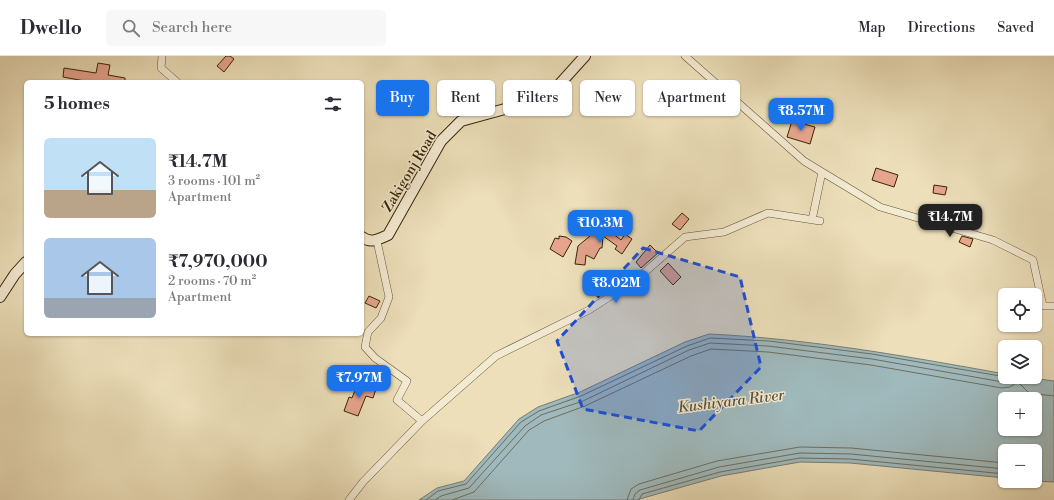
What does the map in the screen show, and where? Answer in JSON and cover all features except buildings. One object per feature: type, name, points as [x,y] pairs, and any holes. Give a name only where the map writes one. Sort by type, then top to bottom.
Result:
[{"type":"main road","name":"Zakigonj Road","points":[[376,241],[388,235],[441,141],[461,121],[516,106],[557,87],[585,56]]},
{"type":"main road","points":[[364,239],[376,241]]},
{"type":"main road","points":[[0,297],[15,274],[24,264]]},
{"type":"street","points":[[162,56],[161,68],[175,80]]},
{"type":"street","points":[[685,56],[804,162],[880,207],[993,240],[1033,260],[1043,306],[1054,306]]},
{"type":"street","points":[[812,220],[822,172]]},
{"type":"street","points":[[349,500],[363,482],[422,421],[496,356],[589,310],[637,279],[685,238],[724,232],[768,213],[820,221]]},
{"type":"street","points":[[376,241],[389,297],[381,318],[368,332],[365,347],[375,358],[407,382],[397,400],[422,421]]},
{"type":"highlighted area","points":[[643,248],[740,277],[761,367],[699,431],[583,409],[557,341]]},
{"type":"water","name":"Kushiyara River","points":[[709,334],[747,336],[821,344],[931,361],[998,373],[998,384],[1042,384],[1042,379],[1054,381],[1054,482],[1042,481],[1042,444],[998,444],[998,477],[850,463],[800,462],[721,476],[636,500],[419,500],[437,488],[464,481],[519,419],[538,407],[580,392],[685,342]]}]
